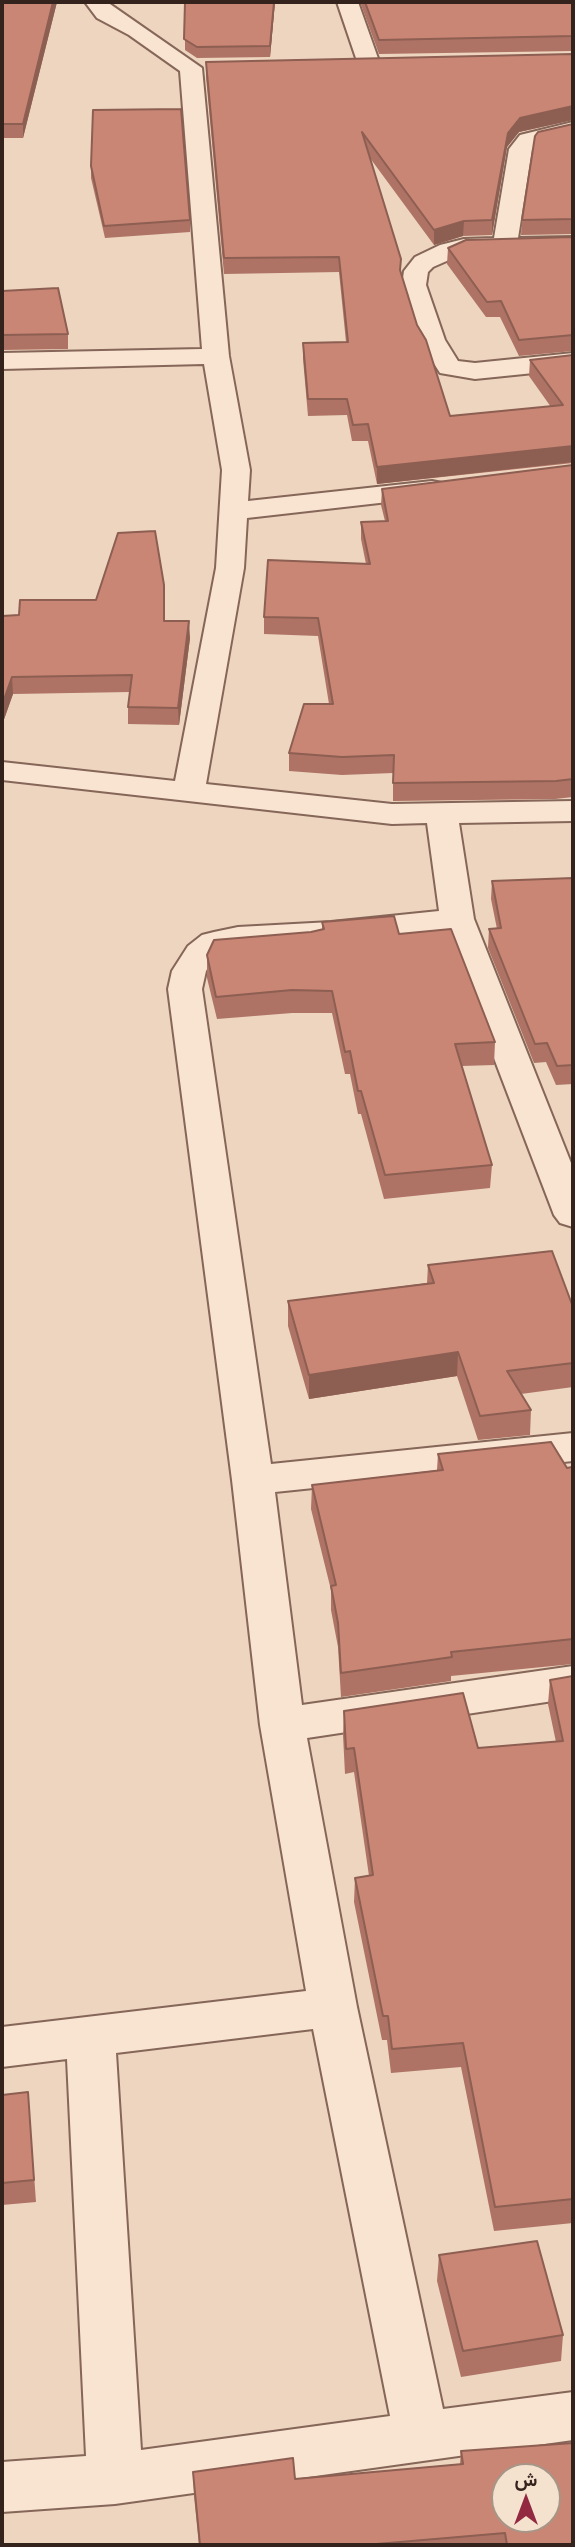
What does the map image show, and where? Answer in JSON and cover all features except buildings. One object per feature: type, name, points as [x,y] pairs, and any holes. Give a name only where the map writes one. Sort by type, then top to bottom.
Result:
[{"type":"street","points":[[96,2],[106,13],[137,30],[191,68],[218,67]]},
{"type":"street","points":[[347,2],[369,64]]},
{"type":"street","points":[[342,65],[395,63]]},
{"type":"street","points":[[189,792],[230,568],[236,470],[216,356],[191,68]]},
{"type":"street","points":[[505,246],[521,149],[528,140],[573,129]]},
{"type":"street","points":[[573,244],[449,250],[432,256],[416,271],[414,285],[432,340],[449,367],[463,370],[573,361]]},
{"type":"street","points":[[2,361],[216,356]]},
{"type":"street","points":[[232,511],[464,485]]},
{"type":"street","points":[[2,771],[337,809],[442,814],[573,811]]},
{"type":"street","points":[[442,814],[457,919],[573,1216]]},
{"type":"street","points":[[422,2438],[333,2007],[282,1725],[253,1480],[184,989],[189,971],[200,953],[215,942],[238,937],[331,932],[457,919]]},
{"type":"street","points":[[253,1480],[573,1447]]},
{"type":"street","points":[[282,1725],[573,1682]]},
{"type":"street","points":[[2,2047],[333,2007]]},
{"type":"street","points":[[90,2036],[115,2479]]},
{"type":"street","points":[[2,2487],[115,2479],[573,2416]]}]
